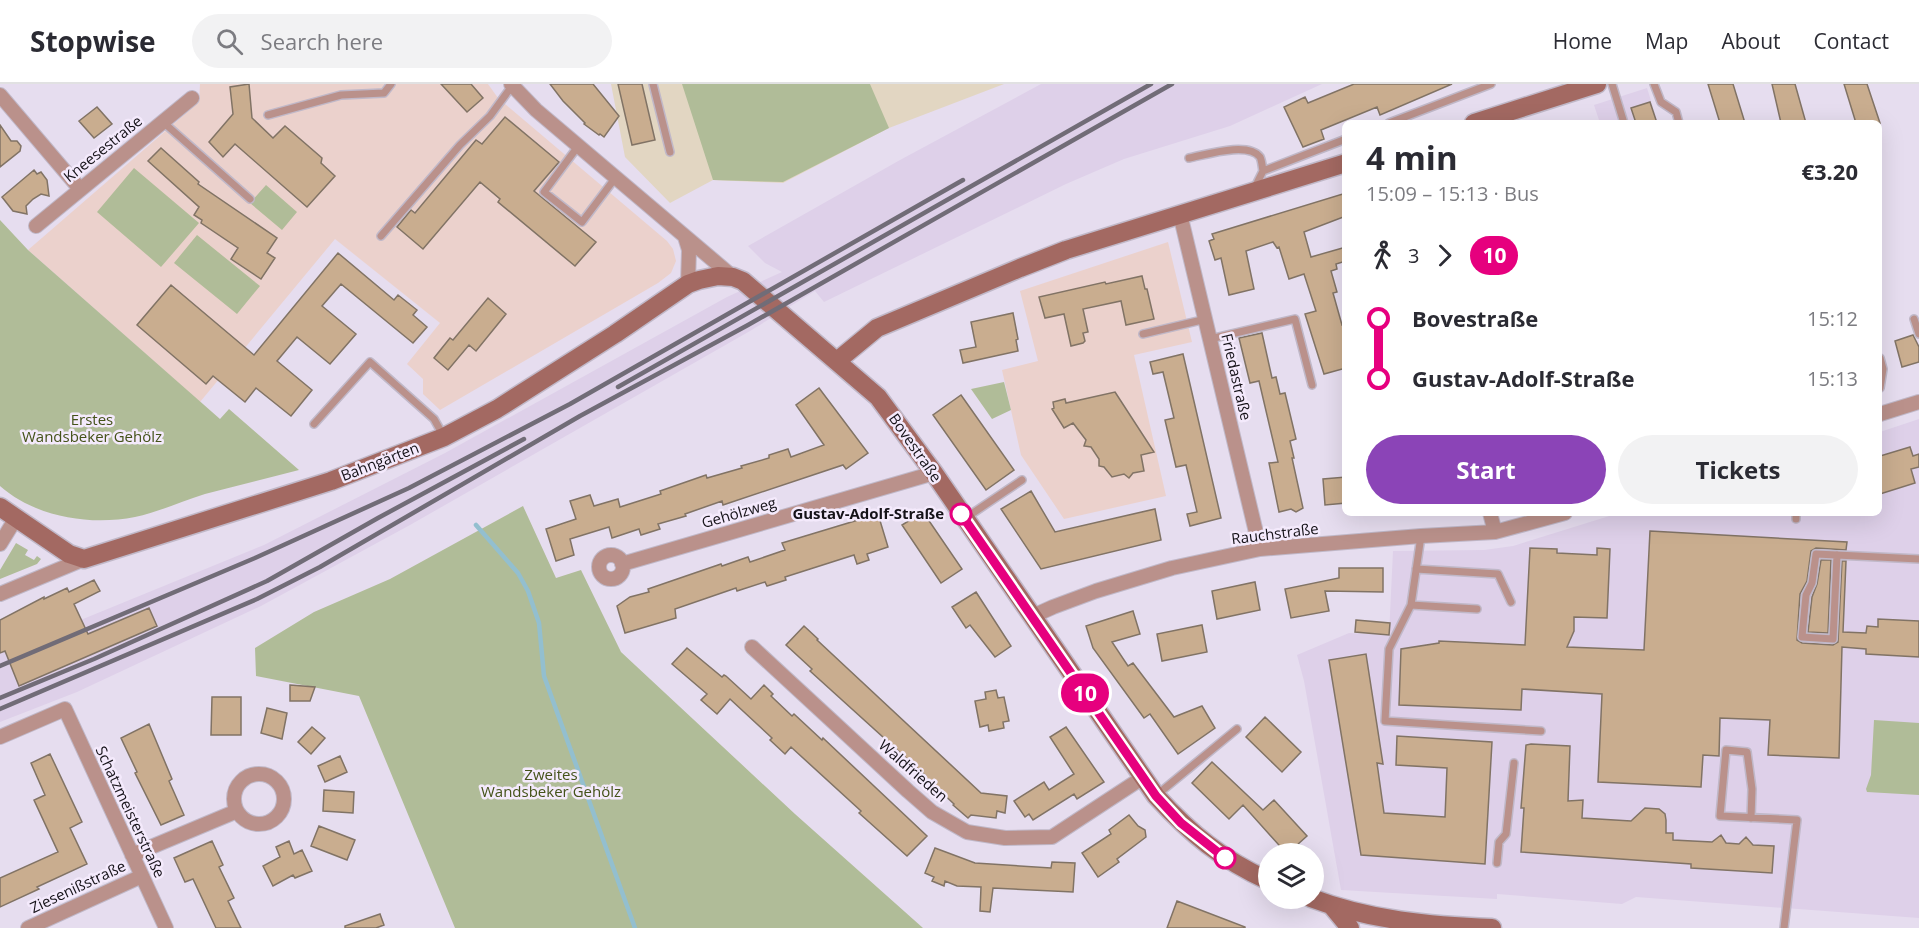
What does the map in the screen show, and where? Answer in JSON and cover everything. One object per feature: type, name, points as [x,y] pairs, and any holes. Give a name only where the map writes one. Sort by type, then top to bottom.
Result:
[{"type":"main road","points":[[1483,120],[1597,84]]},
{"type":"main road","points":[[837,361],[877,328],[1057,254],[1342,164]]},
{"type":"main road","name":"Bovestraße","points":[[733,277],[743,281],[878,397],[934,473],[1156,796],[1181,823],[1212,849],[1225,859],[1258,876]]},
{"type":"main road","name":"Bahngärten","points":[[84,559],[331,481],[444,437],[497,409],[615,334],[688,284],[707,278],[733,277]]},
{"type":"main road","points":[[0,507],[69,554],[84,559]]},
{"type":"main road","points":[[48,539],[75,547],[125,547]]},
{"type":"main road","points":[[1324,903],[1413,926],[1492,928]]},
{"type":"main road","points":[[1332,906],[1350,928]]},
{"type":"street","name":"Bovestraße","points":[[512,85],[536,110],[733,277]]},
{"type":"street","points":[[0,95],[80,189]]},
{"type":"street","name":"Kneesestraße","points":[[36,226],[192,98]]},
{"type":"street","name":"Friedastraße","points":[[1180,214],[1260,549]]},
{"type":"street","points":[[685,237],[689,250],[688,284]]},
{"type":"street","points":[[1882,411],[1919,402]]},
{"type":"street","name":"Gehölzweg","points":[[622,564],[934,473]]},
{"type":"street","points":[[1491,516],[1496,532]]},
{"type":"street","name":"Rauchstraße","points":[[1033,616],[1096,591],[1172,568],[1260,549],[1496,532],[1554,516]]},
{"type":"street","points":[[0,544],[16,518]]},
{"type":"street","name":"Bahngärten","points":[[0,594],[84,559]]},
{"type":"street","name":"Waldfrieden","points":[[752,646],[932,812],[967,832],[1005,838],[1052,837],[1142,778]]},
{"type":"street","name":"Schatzmeisterstraße","points":[[0,736],[65,709],[166,928]]},
{"type":"street","points":[[132,855],[237,811]]},
{"type":"street","name":"Ziesenißstraße","points":[[28,928],[142,876]]},
{"type":"lane","points":[[268,115],[341,95],[384,93],[391,84]]},
{"type":"lane","points":[[653,84],[670,152]]},
{"type":"lane","points":[[1397,120],[1491,84]]},
{"type":"lane","points":[[1612,84],[1623,120]]},
{"type":"lane","points":[[1654,84],[1661,102],[1676,112],[1678,120]]},
{"type":"lane","points":[[381,236],[460,145],[490,116],[512,85]]},
{"type":"lane","points":[[163,122],[250,199]]},
{"type":"lane","points":[[1263,171],[1342,141]]},
{"type":"lane","points":[[579,145],[544,192],[582,222],[616,177]]},
{"type":"lane","points":[[1189,158],[1234,149],[1248,150],[1257,154],[1262,159],[1263,171],[1252,192]]},
{"type":"lane","points":[[1210,339],[1295,319],[1312,385]]},
{"type":"lane","points":[[1914,319],[1919,334]]},
{"type":"lane","points":[[1143,334],[1206,320]]},
{"type":"lane","points":[[314,424],[370,362],[434,419],[444,437]]},
{"type":"lane","points":[[965,519],[1022,480]]},
{"type":"lane","points":[[1421,536],[1411,605],[1389,649],[1385,721],[1541,731]]},
{"type":"lane","points":[[1838,555],[1833,639],[1802,637],[1806,595],[1812,583],[1816,554],[1838,555],[1846,556],[1919,559]]},
{"type":"lane","points":[[1416,569],[1498,574],[1510,602]]},
{"type":"lane","points":[[1411,605],[1477,609]]},
{"type":"lane","points":[[1156,796],[1237,729]]},
{"type":"lane","points":[[1751,818],[1752,789],[1747,752],[1726,750],[1720,816],[1751,818],[1797,820],[1784,928]]},
{"type":"lane","points":[[1497,863],[1499,842],[1506,834],[1514,763]]},
{"type":"shaded area","points":[[200,84],[488,84],[498,98],[667,241],[673,249],[676,261],[671,273],[658,283],[440,410],[423,394],[423,379],[407,364],[440,323],[335,239],[200,402],[28,250],[199,102]]},
{"type":"shaded area","points":[[611,84],[1004,84],[889,128],[783,183],[713,180],[670,203],[625,157]]},
{"type":"shaded area","points":[[1041,84],[1322,84],[1230,126],[1124,159],[1066,184],[824,302],[815,291],[750,331],[410,525],[261,606],[77,692],[0,722],[0,653],[264,545],[445,453],[727,297],[782,272],[765,263],[748,246]]},
{"type":"shaded area","points":[[1647,88],[1657,120],[1599,120],[1594,105]]},
{"type":"shaded area","points":[[1168,242],[1192,342],[1134,355],[1166,496],[1064,519],[1021,455],[1002,370],[1038,361],[1020,291]]},
{"type":"shaded area","points":[[1919,419],[1919,918],[1636,897],[1622,904],[1497,894],[1497,899],[1341,890],[1304,681],[1297,655],[1349,633],[1389,635],[1393,551],[1484,550],[1513,546],[1609,516],[1882,516],[1882,431]]},
{"type":"green space","points":[[682,84],[870,84],[889,128],[783,182],[713,180]]},
{"type":"green space","points":[[134,168],[199,223],[161,267],[97,212]]},
{"type":"green space","points":[[266,185],[297,212],[282,230],[250,203]]},
{"type":"green space","name":"Erstes Wandsbeker Gehölz","points":[[0,220],[28,250],[220,419],[229,409],[299,470],[205,494],[144,515],[118,520],[64,517],[46,512],[14,497],[0,486]]},
{"type":"green space","points":[[197,235],[260,286],[237,314],[174,263]]},
{"type":"green space","points":[[1004,382],[1011,410],[992,419],[971,389]]},
{"type":"green space","name":"Zweites Wandsbeker Gehölz","points":[[523,506],[556,578],[581,570],[621,652],[795,814],[923,928],[455,928],[359,696],[256,676],[255,648],[314,612],[390,579]]},
{"type":"green space","points":[[16,543],[28,550],[25,555],[34,560],[37,556],[41,559],[37,564],[0,579],[0,570]]},
{"type":"green space","points":[[1874,720],[1919,723],[1919,795],[1867,792],[1871,775]]},
{"type":"building","points":[[249,84],[252,118],[273,138],[285,126],[322,158],[321,163],[335,176],[307,207],[235,144],[223,157],[209,142],[233,114],[230,87]]},
{"type":"building","points":[[441,84],[471,84],[483,98],[467,112]]},
{"type":"building","points":[[550,84],[593,84],[619,116],[604,137],[599,135],[584,124]]},
{"type":"building","points":[[618,84],[642,84],[655,140],[632,145]]},
{"type":"building","points":[[1354,84],[1452,84],[1380,115],[1377,107],[1342,120],[1321,130],[1324,139],[1303,147],[1284,107],[1305,97],[1308,103]]},
{"type":"building","points":[[1708,84],[1733,84],[1744,120],[1719,120]]},
{"type":"building","points":[[1772,84],[1795,84],[1805,120],[1780,120]]},
{"type":"building","points":[[1844,84],[1867,84],[1879,120],[1855,120]]},
{"type":"building","points":[[1650,102],[1656,120],[1635,120],[1631,108]]},
{"type":"building","points":[[97,107],[112,124],[94,138],[79,121]]},
{"type":"building","points":[[505,117],[559,162],[534,191],[596,242],[575,266],[498,202],[500,199],[480,182],[423,249],[397,227],[411,210],[415,213],[476,140],[482,144]]},
{"type":"building","points":[[0,125],[11,141],[17,141],[21,146],[20,151],[0,167]]},
{"type":"building","points":[[161,148],[199,182],[198,184],[277,238],[267,253],[275,258],[261,279],[231,259],[238,248],[201,223],[202,220],[194,215],[199,207],[148,161]]},
{"type":"building","points":[[34,170],[37,174],[41,172],[47,180],[49,196],[41,194],[33,199],[26,206],[27,214],[13,211],[2,197]]},
{"type":"building","points":[[1342,194],[1342,218],[1304,232],[1311,257],[1342,248],[1342,262],[1336,264],[1337,269],[1331,271],[1337,292],[1333,293],[1342,325],[1342,369],[1324,374],[1305,314],[1316,311],[1304,274],[1289,279],[1279,247],[1277,248],[1273,242],[1246,251],[1254,289],[1229,295],[1221,258],[1215,260],[1209,241],[1214,239],[1212,234]]},
{"type":"building","points":[[338,253],[394,300],[398,295],[417,310],[413,315],[427,327],[413,343],[341,284],[322,306],[356,334],[330,364],[297,337],[277,361],[312,390],[291,416],[256,388],[245,402],[213,376],[206,384],[137,325],[171,285],[254,355]]},
{"type":"building","points":[[1142,276],[1154,319],[1126,325],[1121,301],[1083,309],[1088,332],[1083,333],[1085,341],[1083,343],[1071,346],[1064,314],[1045,318],[1039,297]]},
{"type":"building","points":[[488,298],[506,314],[476,351],[469,345],[448,370],[434,358],[450,338],[453,340]]},
{"type":"building","points":[[1013,313],[1018,351],[963,363],[960,350],[976,347],[971,322]]},
{"type":"building","points":[[1262,333],[1272,378],[1276,377],[1280,394],[1285,393],[1296,439],[1290,441],[1303,508],[1296,512],[1291,509],[1279,512],[1269,463],[1278,462],[1259,381],[1250,383],[1239,338]]},
{"type":"building","points":[[1913,335],[1919,347],[1919,362],[1902,367],[1895,341]]},
{"type":"building","points":[[1183,354],[1221,518],[1190,526],[1187,514],[1197,512],[1186,465],[1176,467],[1165,420],[1174,418],[1163,372],[1153,374],[1150,362]]},
{"type":"building","points":[[819,388],[868,453],[846,469],[843,465],[723,505],[722,501],[685,514],[686,516],[658,524],[660,529],[641,535],[639,529],[612,538],[609,527],[570,539],[574,555],[556,561],[546,529],[576,519],[570,501],[590,495],[594,506],[618,499],[620,507],[661,494],[660,491],[706,475],[707,478],[742,468],[741,466],[769,458],[769,455],[788,449],[791,457],[824,445],[796,405]]},
{"type":"building","points":[[1115,392],[1154,452],[1141,455],[1144,471],[1133,473],[1129,478],[1124,474],[1112,477],[1104,467],[1099,466],[1099,459],[1091,447],[1084,446],[1086,440],[1073,423],[1064,428],[1052,409],[1054,408],[1053,402],[1065,399],[1066,403]]},
{"type":"building","points":[[961,395],[1014,470],[986,490],[933,415]]},
{"type":"building","points":[[1910,447],[1913,456],[1919,454],[1919,467],[1911,469],[1915,483],[1882,493],[1882,455]]},
{"type":"building","points":[[1342,477],[1342,503],[1325,505],[1323,479]]},
{"type":"building","points":[[1031,491],[1055,532],[1155,509],[1161,540],[1041,569],[1001,509]]},
{"type":"building","points":[[923,512],[962,569],[941,583],[902,525]]},
{"type":"building","points":[[878,514],[888,547],[867,554],[869,560],[857,564],[854,555],[785,577],[786,580],[767,586],[765,582],[737,591],[736,588],[675,609],[676,618],[625,633],[617,606],[630,597],[721,564],[722,566],[748,557],[750,562],[785,550],[782,543]]},
{"type":"building","points":[[1650,531],[1847,542],[1846,550],[1816,548],[1811,551],[1807,581],[1800,594],[1797,640],[1802,643],[1833,645],[1838,642],[1842,561],[1846,561],[1843,632],[1866,633],[1867,626],[1878,627],[1878,619],[1919,621],[1919,657],[1866,654],[1866,649],[1842,647],[1839,758],[1768,755],[1770,720],[1720,718],[1719,756],[1703,755],[1701,787],[1598,782],[1602,694],[1522,689],[1521,710],[1399,705],[1401,649],[1439,643],[1439,641],[1525,645],[1530,548],[1557,549],[1557,553],[1597,555],[1597,548],[1610,549],[1607,618],[1574,617],[1574,631],[1567,647],[1644,650]]},
{"type":"building","points":[[1821,560],[1831,560],[1828,633],[1808,632],[1812,597]]},
{"type":"building","points":[[1339,568],[1383,568],[1383,592],[1325,591],[1329,611],[1291,618],[1285,589],[1339,578]]},
{"type":"building","points":[[94,580],[100,591],[74,604],[88,634],[149,608],[157,626],[19,686],[5,651],[0,653],[0,620],[44,597],[44,599],[67,588],[69,592]]},
{"type":"building","points":[[1255,582],[1260,610],[1217,619],[1212,591]]},
{"type":"building","points":[[976,592],[1011,646],[995,657],[970,625],[966,628],[952,607]]},
{"type":"building","points":[[1133,611],[1140,634],[1112,642],[1128,666],[1133,663],[1174,717],[1202,706],[1215,728],[1178,754],[1150,714],[1144,718],[1093,648],[1086,626]]},
{"type":"building","points":[[1356,620],[1390,623],[1389,635],[1355,632]]},
{"type":"building","points":[[1202,625],[1207,652],[1162,661],[1157,634]]},
{"type":"building","points":[[804,626],[981,793],[1007,796],[1005,813],[997,811],[996,818],[971,815],[968,818],[953,805],[926,776],[810,671],[812,669],[786,645]]},
{"type":"building","points":[[687,648],[722,677],[726,676],[751,699],[764,685],[773,694],[771,696],[792,716],[794,714],[822,740],[823,738],[927,836],[907,856],[791,747],[785,754],[770,740],[772,738],[730,699],[717,714],[701,700],[707,694],[672,664]]},
{"type":"building","points":[[1366,654],[1383,764],[1377,763],[1384,813],[1445,817],[1447,768],[1396,765],[1397,736],[1492,742],[1485,864],[1361,855],[1329,660]]},
{"type":"building","points":[[290,685],[315,687],[310,701],[290,701]]},
{"type":"building","points":[[996,690],[998,698],[1004,697],[1009,721],[1003,722],[1004,728],[989,731],[988,725],[980,727],[975,701],[986,699],[985,692]]},
{"type":"building","points":[[212,697],[241,697],[241,735],[211,735]]},
{"type":"building","points":[[267,708],[287,713],[282,739],[261,733]]},
{"type":"building","points":[[1265,717],[1301,752],[1282,772],[1246,737]]},
{"type":"building","points":[[149,724],[184,815],[161,825],[135,773],[137,772],[121,738]]},
{"type":"building","points":[[312,727],[325,738],[311,754],[298,742]]},
{"type":"building","points":[[1066,727],[1104,782],[1077,799],[1074,794],[1033,820],[1029,814],[1025,817],[1014,801],[1044,782],[1049,790],[1074,774],[1050,737]]},
{"type":"building","points":[[1526,745],[1570,746],[1568,801],[1583,800],[1582,818],[1631,821],[1645,808],[1659,809],[1665,814],[1666,833],[1673,833],[1673,840],[1712,842],[1721,835],[1726,843],[1739,844],[1746,837],[1753,845],[1774,846],[1772,873],[1691,868],[1691,864],[1521,852],[1524,808],[1521,808]]},
{"type":"building","points":[[50,754],[82,822],[70,828],[87,864],[0,907],[0,878],[58,852],[34,800],[45,795],[31,763]]},
{"type":"building","points":[[340,756],[347,772],[325,782],[318,766]]},
{"type":"building","points":[[1212,762],[1263,810],[1274,800],[1307,836],[1299,843],[1277,843],[1243,805],[1229,819],[1192,783]]},
{"type":"building","points":[[324,790],[354,792],[353,813],[323,811]]},
{"type":"building","points":[[1129,815],[1138,826],[1145,830],[1146,837],[1117,859],[1119,862],[1098,877],[1082,853],[1111,834],[1109,830]]},
{"type":"building","points":[[319,826],[355,840],[347,860],[311,846]]},
{"type":"building","points":[[212,841],[223,865],[219,867],[234,898],[228,901],[241,928],[216,928],[193,879],[185,882],[174,858]]},
{"type":"building","points":[[289,841],[294,854],[302,850],[312,871],[295,878],[293,875],[273,886],[263,866],[280,857],[276,847]]},
{"type":"building","points":[[935,848],[975,863],[1051,868],[1052,862],[1075,863],[1073,892],[993,888],[990,912],[980,911],[981,887],[957,886],[945,881],[944,886],[932,881],[934,877],[925,873]]},
{"type":"building","points":[[1177,901],[1245,927],[1245,928],[1167,928]]},
{"type":"building","points":[[380,914],[384,925],[376,928],[345,928],[345,926]]},
{"type":"waterway","points":[[476,525],[518,573],[528,591],[539,623],[544,676],[635,928]]},
{"type":"railway","points":[[618,387],[1151,84]]},
{"type":"railway","points":[[0,709],[257,599],[320,567],[580,416],[748,325],[1172,84]]},
{"type":"railway","points":[[0,666],[255,558],[409,488],[570,404],[963,180]]},
{"type":"railway","points":[[0,698],[94,659],[267,581],[524,439]]},
{"type":"bus line","name":"10","points":[[961,514],[1142,778],[1181,823],[1225,858]]},
{"type":"place","name":"Gustav-Adolf-Straße","points":[[961,514]]}]
